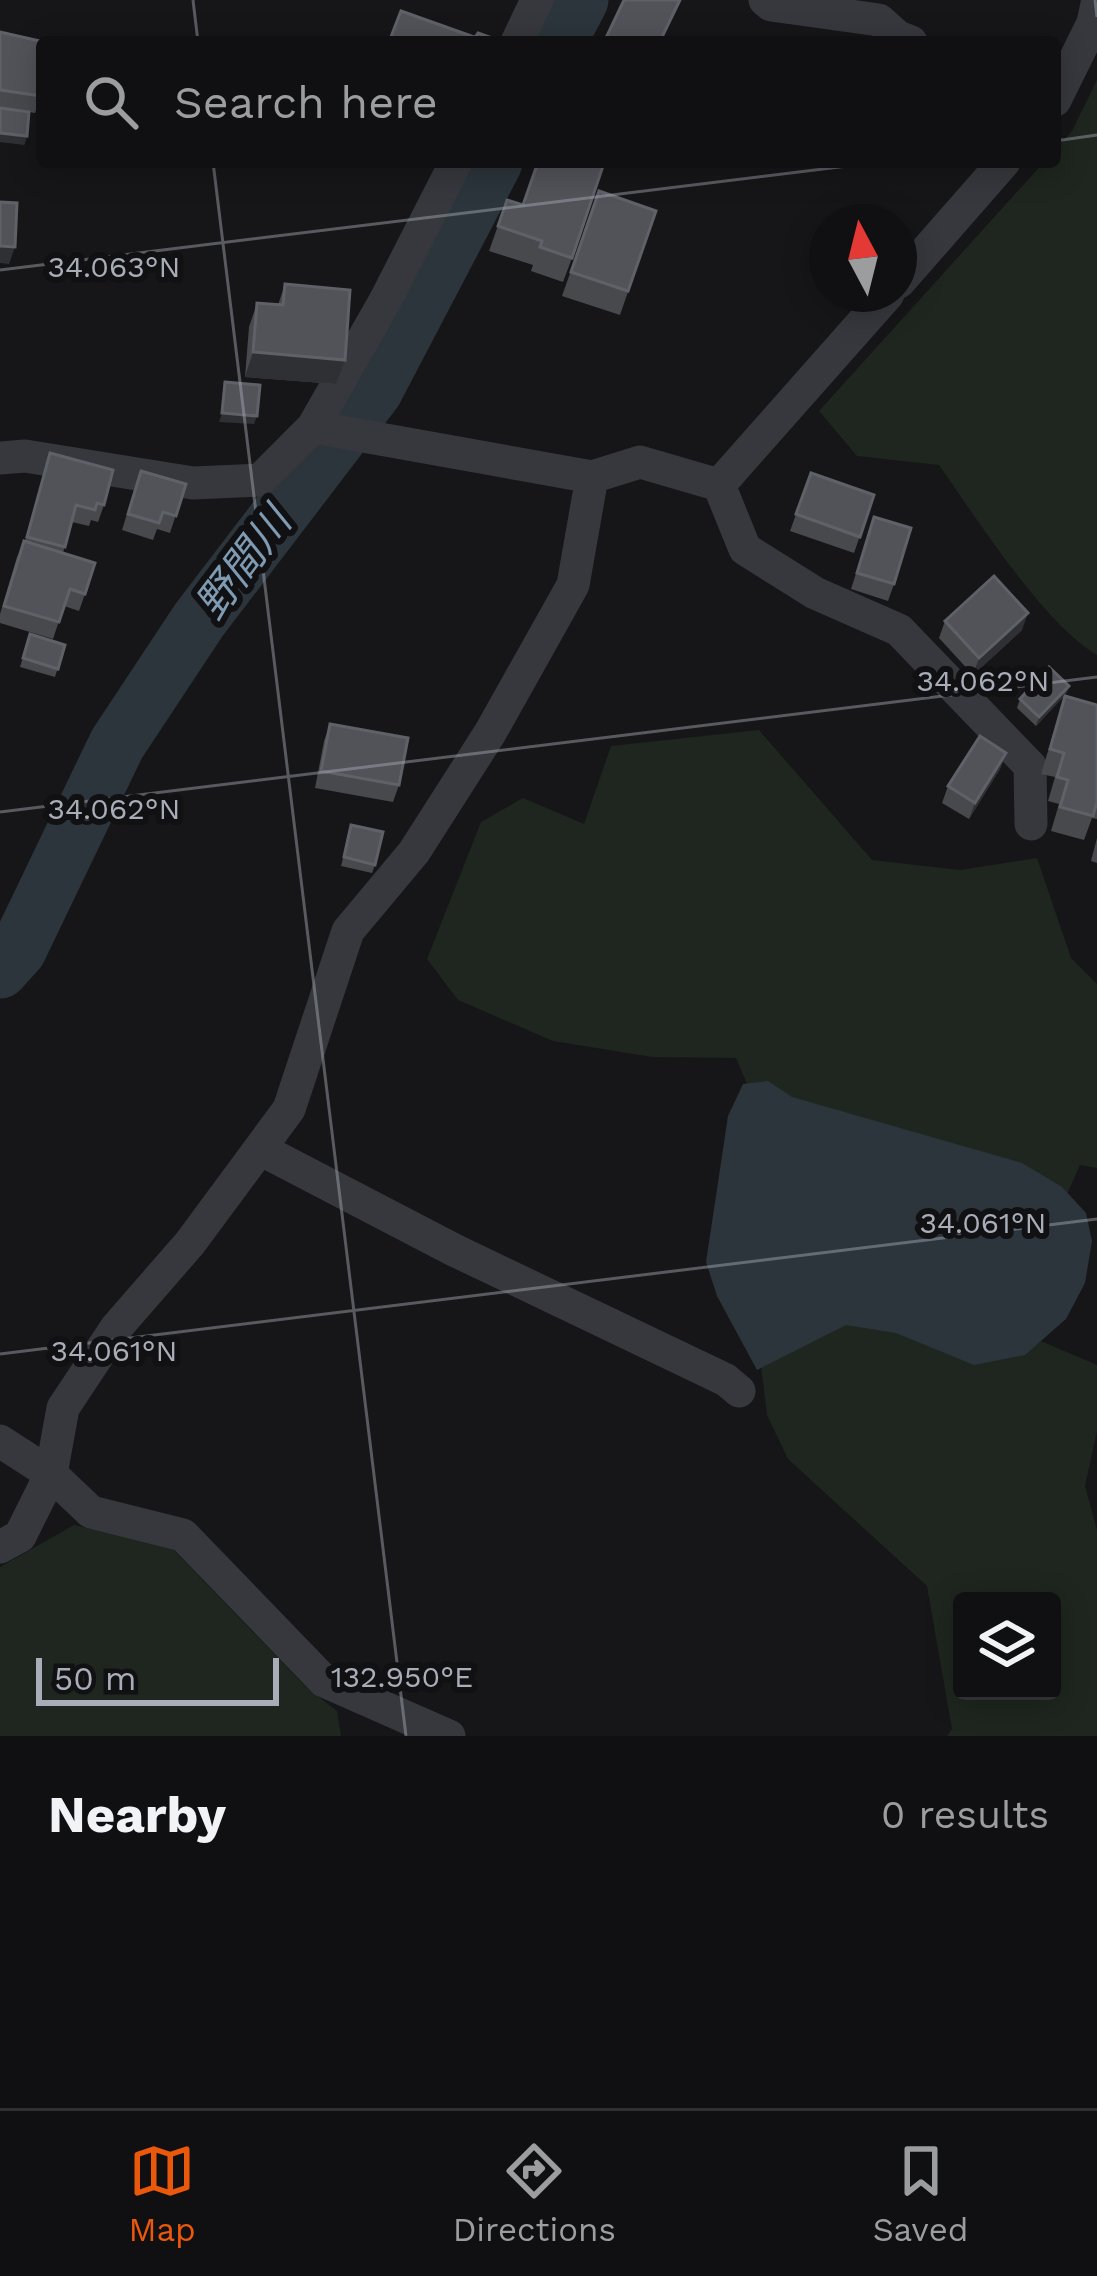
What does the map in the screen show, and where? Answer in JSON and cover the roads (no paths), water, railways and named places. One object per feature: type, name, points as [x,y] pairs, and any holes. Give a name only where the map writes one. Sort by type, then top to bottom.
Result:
[{"type":"street","points":[[520,36],[537,0]]},
{"type":"street","points":[[765,0],[771,5],[879,20],[896,36]]},
{"type":"street","points":[[1061,88],[1093,23],[1097,4]]},
{"type":"street","points":[[0,458],[25,456],[193,483],[260,480],[313,427],[453,168]]},
{"type":"street","points":[[917,261],[999,168]]},
{"type":"street","points":[[719,485],[872,312]]},
{"type":"street","points":[[313,427],[592,477],[640,462],[719,485]]},
{"type":"street","points":[[0,1546],[20,1536],[51,1474],[63,1408],[116,1328],[190,1243],[290,1108],[348,931],[413,852],[490,733],[573,585],[592,477]]},
{"type":"street","points":[[719,485],[745,549],[815,593],[898,630],[1030,766],[1031,824]]},
{"type":"street","points":[[260,1149],[454,1250],[726,1380],[739,1391]]},
{"type":"street","points":[[0,1441],[51,1474],[91,1512],[183,1534],[324,1681],[449,1736]]},
{"type":"waterway","name":"野間川","points":[[561,36],[580,0]]},
{"type":"waterway","name":"野間川","points":[[0,970],[18,950],[117,744],[199,620],[374,391],[491,168]]}]
